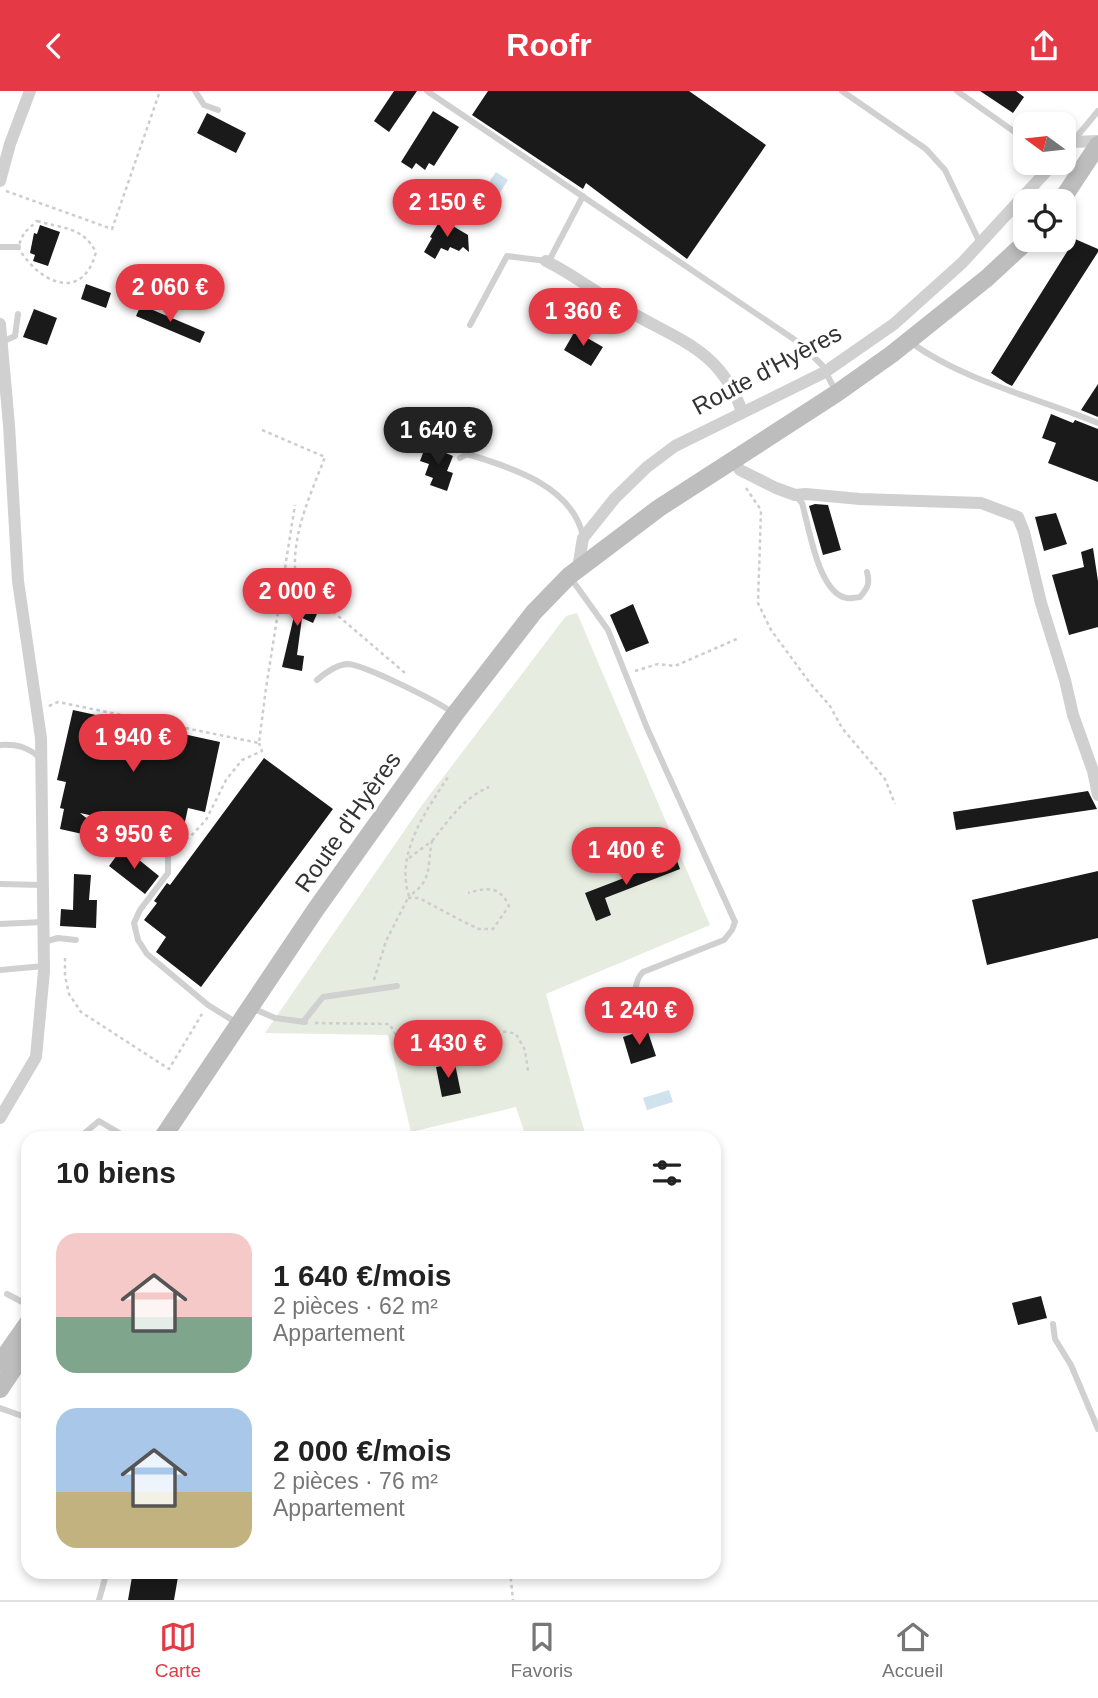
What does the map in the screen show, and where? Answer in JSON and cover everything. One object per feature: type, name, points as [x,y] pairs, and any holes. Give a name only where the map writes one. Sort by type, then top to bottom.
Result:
[{"type":"main road","points":[[1068,189],[1098,143]]},
{"type":"main road","name":"Route d'Hyères","points":[[165,1131],[316,909],[455,714],[534,612],[573,572],[659,508],[837,393],[908,341],[1015,252]]},
{"type":"main road","points":[[0,1363],[21,1333]]},
{"type":"main road","points":[[0,1389],[21,1358]]},
{"type":"street","points":[[0,181],[10,144],[30,91]]},
{"type":"street","points":[[1076,146],[1098,143]]},
{"type":"street","name":"Route d'Hyères","points":[[573,572],[583,538],[615,498],[647,467],[675,446],[825,372],[894,324],[962,263],[1043,175]]},
{"type":"street","points":[[546,261],[624,309],[693,345],[715,364],[733,389],[742,412]]},
{"type":"street","points":[[0,324],[5,453],[18,581],[42,759],[44,942],[41,1021],[36,1057],[0,1118]]},
{"type":"street","points":[[729,462],[740,470],[795,495],[806,493],[860,499],[981,503],[1009,511],[1018,517],[1098,795]]},
{"type":"lane","points":[[195,91],[204,105],[218,110]]},
{"type":"lane","points":[[427,91],[798,342],[822,365],[837,393]]},
{"type":"lane","points":[[842,91],[926,149],[945,170],[980,243]]},
{"type":"lane","points":[[957,91],[1013,131]]},
{"type":"lane","points":[[1076,137],[1098,111]]},
{"type":"lane","points":[[470,325],[507,256],[546,261],[551,257],[583,197]]},
{"type":"lane","points":[[0,247],[18,247]]},
{"type":"lane","points":[[2,342],[15,336],[18,314]]},
{"type":"lane","points":[[908,341],[929,356],[979,379],[1098,423]]},
{"type":"lane","points":[[460,458],[467,454],[484,459],[537,482],[561,496],[574,516],[583,538]]},
{"type":"lane","points":[[795,495],[802,503],[826,582],[838,595],[848,599],[860,597],[867,589],[867,572]]},
{"type":"lane","points":[[573,572],[608,630],[658,753],[735,922],[724,940],[643,972],[635,987],[635,1007]]},
{"type":"lane","points":[[317,680],[327,671],[347,664],[381,675],[440,702],[455,714]]},
{"type":"lane","points":[[0,745],[16,744],[31,750],[42,759]]},
{"type":"lane","points":[[151,844],[168,853],[168,873],[140,910],[134,923],[138,940],[147,954],[208,1005],[239,1024]]},
{"type":"lane","points":[[0,884],[43,885]]},
{"type":"lane","points":[[0,924],[43,922]]},
{"type":"lane","points":[[44,942],[58,938],[76,940]]},
{"type":"lane","points":[[0,970],[44,966]]},
{"type":"lane","points":[[250,1007],[275,1018],[304,1022],[323,997],[397,986]]},
{"type":"lane","points":[[87,1131],[99,1121],[115,1131]]},
{"type":"lane","points":[[7,1294],[21,1301]]},
{"type":"lane","points":[[1053,1324],[1055,1339],[1071,1365],[1098,1429]]},
{"type":"lane","points":[[0,1408],[21,1416]]},
{"type":"lane","points":[[99,1600],[105,1579]]},
{"type":"path","points":[[0,189],[112,229],[160,91]]},
{"type":"path","points":[[37,221],[78,232],[88,238],[96,252],[84,275],[71,283],[58,283],[41,276],[27,263],[18,247],[24,233],[37,221]]},
{"type":"path","points":[[262,430],[325,457],[299,526],[294,567],[296,580],[337,613],[394,666],[414,680],[417,693]]},
{"type":"path","points":[[729,462],[761,510],[758,603],[771,630],[830,706],[842,728],[885,779],[895,804]]},
{"type":"path","points":[[168,853],[190,837],[206,820],[226,780],[242,760],[262,751],[259,743],[266,688],[295,505]]},
{"type":"path","points":[[626,676],[657,664],[675,666],[739,638]]},
{"type":"path","points":[[38,716],[50,705],[58,702],[259,743]]},
{"type":"path","points":[[409,897],[404,866],[419,823],[448,777]]},
{"type":"path","points":[[407,859],[432,841],[466,801],[489,787]]},
{"type":"path","points":[[372,990],[386,941],[409,897],[420,889],[427,877],[432,841]]},
{"type":"path","points":[[409,897],[419,898],[479,929],[493,929],[509,906],[504,896],[494,889],[468,893]]},
{"type":"path","points":[[65,958],[69,994],[82,1012],[169,1069],[208,1005]]},
{"type":"path","points":[[304,1022],[327,1025],[390,1024],[395,1036],[402,1041],[421,1046],[438,1039],[503,1030],[516,1034],[525,1049],[528,1071]]},
{"type":"path","points":[[421,1046],[422,1064]]},
{"type":"path","points":[[511,1579],[513,1600]]},
{"type":"shaded area","points":[[577,613],[710,925],[546,994],[584,1131],[524,1131],[516,1107],[411,1131],[388,1035],[265,1033],[422,805],[566,616]]},
{"type":"water","points":[[496,172],[508,180],[496,199],[480,189],[481,186],[485,188]]},
{"type":"water","points":[[669,1090],[673,1102],[647,1110],[643,1098]]},
{"type":"building","points":[[394,91],[417,91],[389,132],[374,121]]},
{"type":"building","points":[[488,91],[689,91],[766,145],[687,259],[586,183],[583,189],[472,115]]},
{"type":"building","points":[[980,91],[1016,91],[1024,97],[1013,113]]},
{"type":"building","points":[[433,111],[459,127],[434,166],[429,163],[425,170],[416,163],[412,169],[401,162]]},
{"type":"building","points":[[207,113],[246,133],[236,153],[197,133]]},
{"type":"building","points":[[441,219],[468,235],[469,252],[463,247],[459,251],[450,247],[448,251],[441,248],[435,259],[424,252]]},
{"type":"building","points":[[40,225],[60,232],[48,266],[33,261],[35,255],[30,253],[34,233],[37,234]]},
{"type":"building","points":[[1076,239],[1098,249],[1012,386],[991,373],[1067,252],[1076,252]]},
{"type":"building","points":[[86,284],[111,293],[106,308],[81,299]]},
{"type":"building","points":[[141,305],[205,332],[200,343],[136,316]]},
{"type":"building","points":[[34,309],[57,318],[47,345],[23,337]]},
{"type":"building","points":[[575,331],[603,347],[591,366],[564,350]]},
{"type":"building","points":[[1098,384],[1098,417],[1081,410]]},
{"type":"building","points":[[1051,414],[1098,429],[1098,482],[1048,463],[1056,443],[1042,438]]},
{"type":"building","points":[[426,445],[453,456],[447,471],[453,473],[447,491],[430,485],[433,478],[425,475],[429,464],[420,461]]},
{"type":"building","points":[[828,505],[841,550],[823,555],[809,506]]},
{"type":"building","points":[[1056,513],[1067,544],[1044,551],[1035,517]]},
{"type":"building","points":[[1093,548],[1098,581],[1098,627],[1069,635],[1052,575],[1084,567],[1081,552]]},
{"type":"building","points":[[290,591],[320,607],[313,623],[302,618],[297,655],[304,656],[302,671],[282,667],[294,616],[301,617],[283,609]]},
{"type":"building","points":[[633,604],[649,643],[626,652],[610,615]]},
{"type":"building","points":[[73,710],[220,742],[205,812],[188,808],[182,835],[80,813],[90,821],[87,835],[60,829],[64,809],[60,808],[66,782],[57,780]]},
{"type":"building","points":[[264,758],[333,809],[201,987],[156,952],[166,937],[144,920],[167,883],[170,885]]},
{"type":"building","points":[[1088,791],[1097,809],[956,830],[953,812]]},
{"type":"building","points":[[123,847],[159,876],[145,894],[109,866]]},
{"type":"building","points":[[676,858],[680,869],[605,898],[611,915],[596,921],[585,893]]},
{"type":"building","points":[[1098,871],[1098,938],[987,965],[972,900]]},
{"type":"building","points":[[74,874],[91,875],[89,900],[97,900],[96,928],[60,926],[61,909],[73,910]]},
{"type":"building","points":[[647,1029],[656,1056],[631,1064],[623,1037]]},
{"type":"building","points":[[455,1064],[461,1093],[442,1097],[436,1067]]},
{"type":"building","points":[[1041,1296],[1047,1318],[1018,1325],[1012,1303]]},
{"type":"building","points":[[132,1579],[178,1579],[174,1600],[128,1600]]}]
